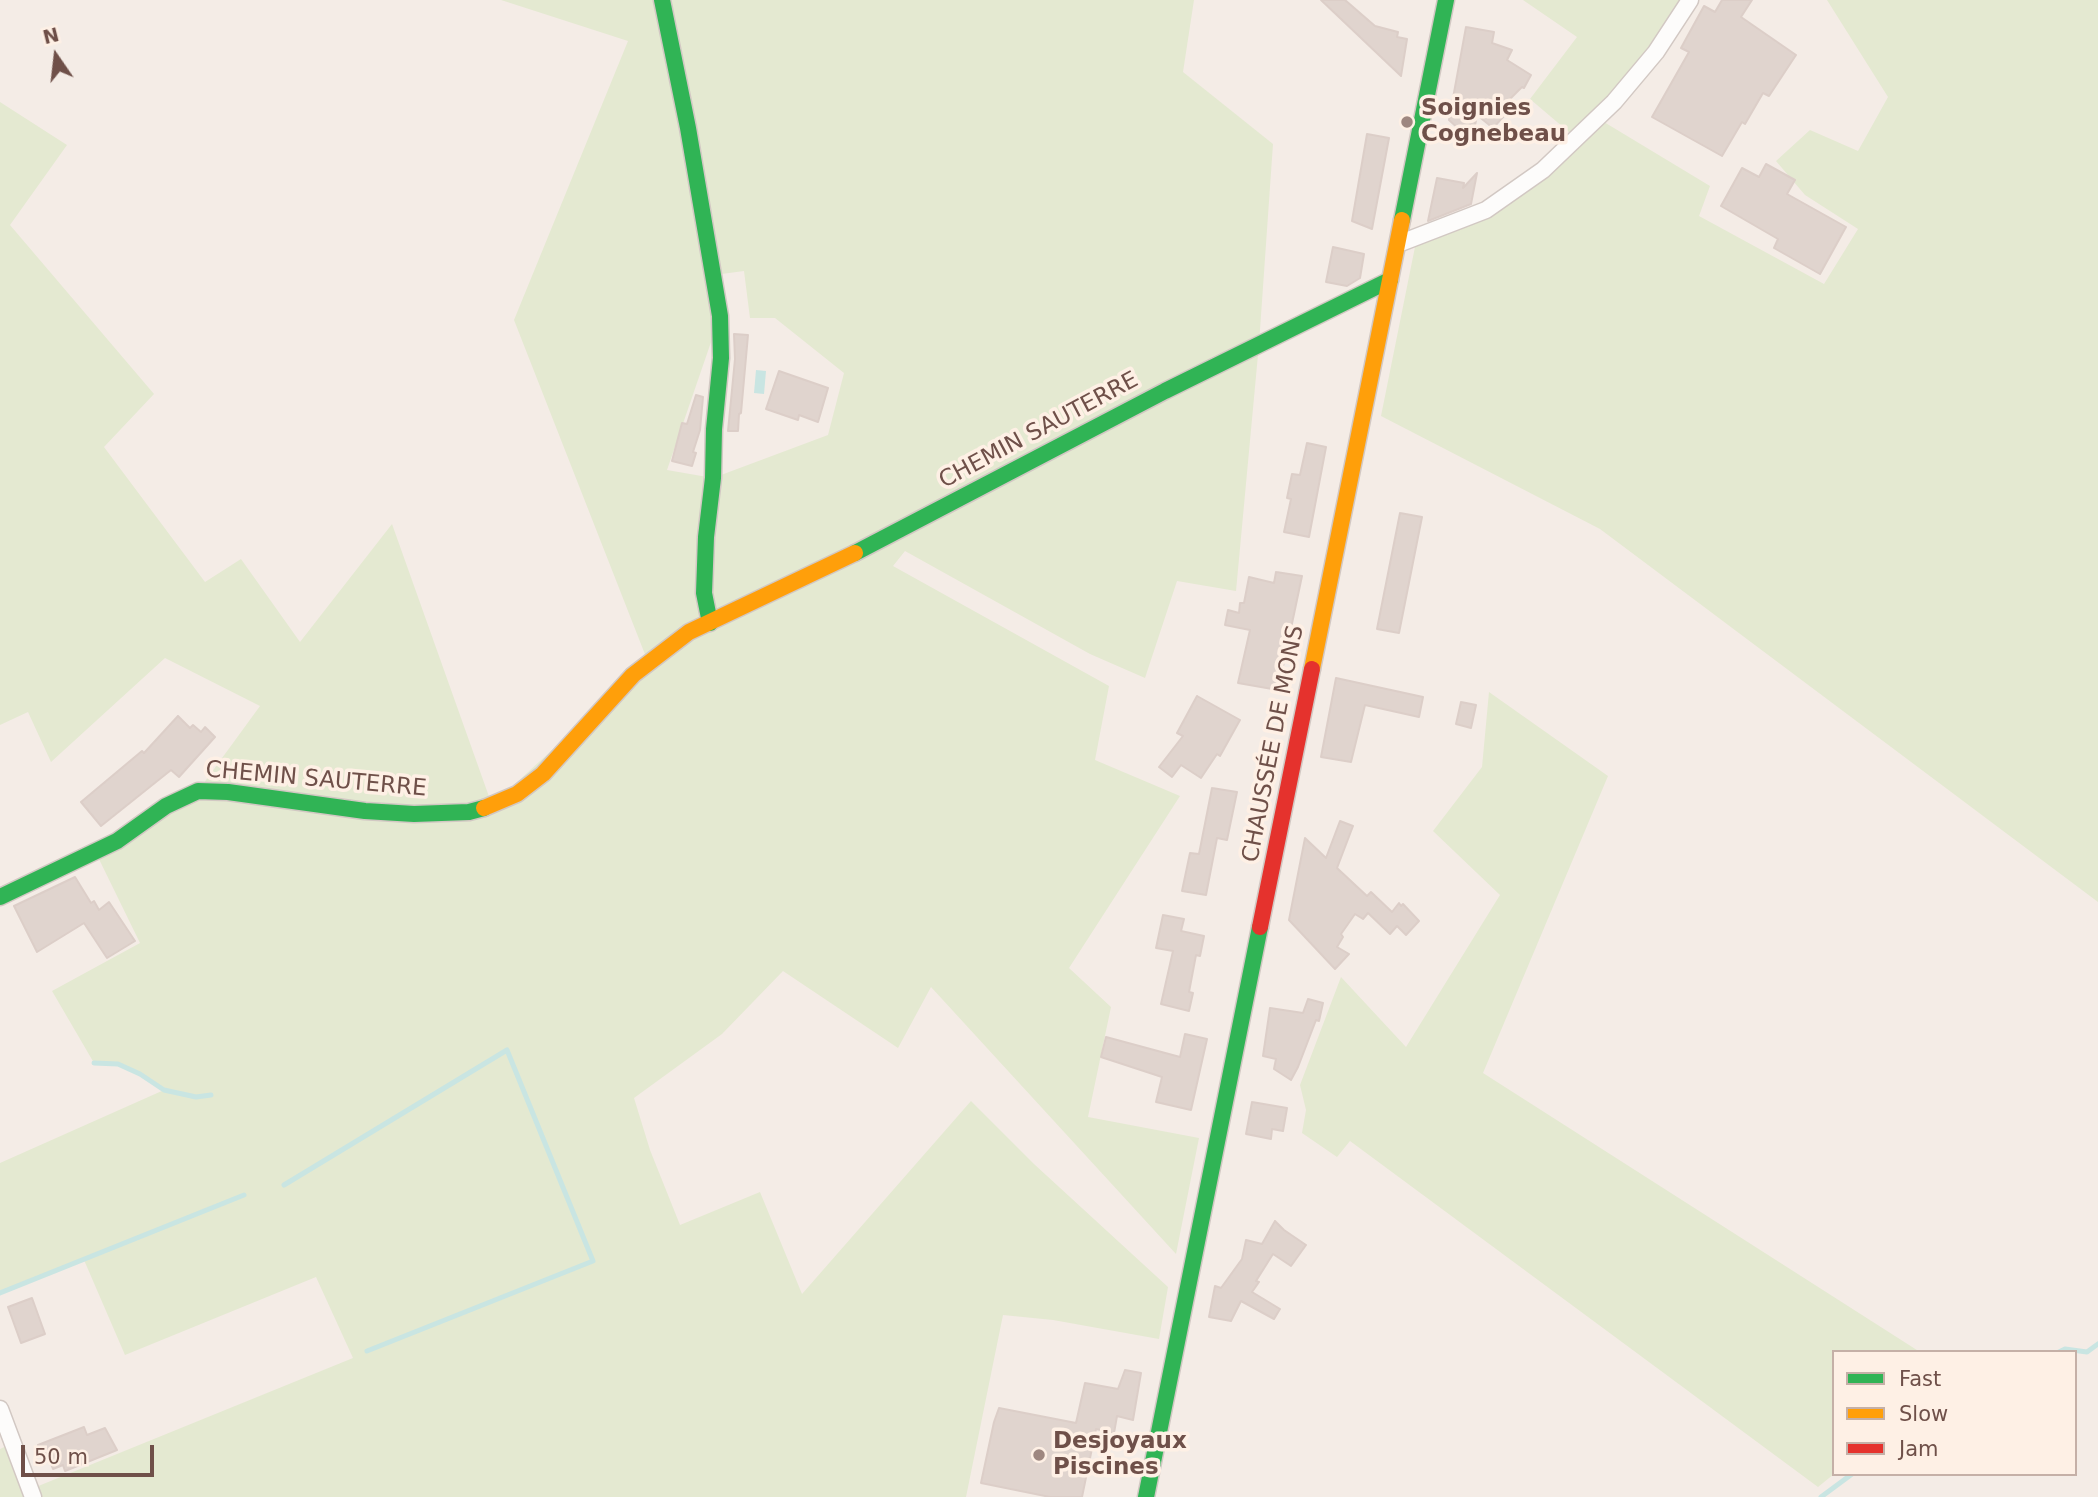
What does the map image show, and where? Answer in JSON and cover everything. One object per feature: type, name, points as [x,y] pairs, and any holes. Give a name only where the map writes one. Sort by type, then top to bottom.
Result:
[{"type":"street","points":[[662,0],[688,128],[720,316],[721,358],[704,582],[710,622]]},
{"type":"street","name":"CHAUSSÉE DE MONS","points":[[1146,1497],[1446,0]]},
{"type":"street","points":[[1398,244],[1486,210],[1543,170],[1614,102],[1656,52],[1690,0]]},
{"type":"street","name":"CHEMIN SAUTERRE","points":[[0,897],[117,841],[166,806],[198,791],[228,792],[353,809],[414,814],[469,812],[493,806],[517,794],[543,774],[614,695],[648,662],[689,632],[864,549],[1165,391],[1390,280]]},
{"type":"street","points":[[0,1409],[33,1497]]},
{"type":"green space","points":[[501,0],[1194,0],[1183,72],[1273,144],[1259,344],[1236,591],[1177,581],[1145,678],[1090,654],[905,551],[893,566],[1109,686],[1095,760],[1180,796],[1069,968],[1111,1007],[1088,1117],[1199,1138],[1176,1254],[931,987],[898,1048],[783,971],[722,1034],[634,1098],[650,1150],[680,1225],[760,1192],[802,1294],[971,1101],[1034,1164],[1168,1287],[1159,1339],[1053,1320],[1003,1315],[966,1497],[0,1497],[0,1449],[13,1443],[31,1489],[353,1358],[316,1277],[125,1355],[84,1260],[0,1293],[0,1163],[164,1090],[140,1074],[119,1065],[94,1063],[52,991],[140,943],[96,853],[198,791],[260,706],[165,658],[51,762],[28,712],[0,725],[0,102],[67,145],[10,225],[154,394],[104,447],[205,582],[241,559],[300,642],[392,524],[492,805],[648,662],[514,320],[628,41]],"holes":[[[744,271],[750,318],[775,318],[844,373],[828,435],[713,478],[667,470],[720,316],[714,275]]]},
{"type":"green space","points":[[1523,0],[1690,0],[1599,119],[1710,186],[1699,216],[1824,284],[1858,229],[1805,195],[1776,161],[1810,130],[1858,151],[1888,97],[1827,0],[2098,0],[2098,902],[1600,529],[1381,416],[1417,237],[1454,224],[1577,139],[1530,99],[1577,37]]},
{"type":"green space","points":[[1489,692],[1608,776],[1483,1073],[1917,1350],[1832,1350],[1832,1476],[1818,1487],[1350,1141],[1337,1157],[1302,1133],[1306,1110],[1300,1085],[1341,977],[1406,1047],[1500,895],[1433,831],[1482,767]]},
{"type":"water","points":[[756,370],[766,371],[764,394],[754,393]]},
{"type":"building","points":[[1321,0],[1345,0],[1375,26],[1398,32],[1397,37],[1407,39],[1401,76]]},
{"type":"building","points":[[1722,0],[1752,0],[1741,17],[1796,55],[1769,96],[1763,93],[1722,156],[1652,117],[1689,52],[1681,48],[1704,6],[1715,12]]},
{"type":"building","points":[[1466,27],[1494,32],[1492,43],[1512,50],[1507,60],[1531,75],[1524,88],[1498,111],[1504,116],[1493,128],[1477,115],[1472,141],[1449,120]]},
{"type":"building","points":[[1367,134],[1389,138],[1372,229],[1352,221]]},
{"type":"building","points":[[1766,164],[1795,180],[1787,194],[1846,227],[1820,274],[1774,248],[1778,239],[1721,206],[1742,168],[1759,177]]},
{"type":"building","points":[[1477,173],[1471,204],[1428,221],[1437,178],[1464,183],[1463,188]]},
{"type":"building","points":[[1333,247],[1364,254],[1360,278],[1347,286],[1326,282]]},
{"type":"building","points":[[734,334],[748,335],[738,431],[728,431],[735,359]]},
{"type":"building","points":[[779,371],[828,388],[818,422],[799,415],[798,420],[766,409]]},
{"type":"building","points":[[696,395],[703,397],[700,430],[692,466],[672,461],[682,423],[687,424]]},
{"type":"building","points":[[1307,443],[1326,447],[1309,537],[1284,532],[1291,499],[1287,498],[1292,474],[1300,475]]},
{"type":"building","points":[[1400,513],[1422,517],[1399,633],[1377,629]]},
{"type":"building","points":[[1276,572],[1302,576],[1278,690],[1238,683],[1250,630],[1225,625],[1228,610],[1239,613],[1240,603],[1244,603],[1249,577],[1274,583]]},
{"type":"building","points":[[1336,678],[1423,697],[1419,717],[1365,705],[1351,762],[1321,757]]},
{"type":"building","points":[[1197,696],[1240,720],[1220,756],[1217,754],[1201,778],[1181,765],[1172,777],[1159,767],[1183,736],[1177,733]]},
{"type":"building","points":[[1461,702],[1476,705],[1471,728],[1456,724]]},
{"type":"building","points":[[178,716],[190,728],[193,725],[201,732],[205,727],[215,737],[179,777],[171,770],[101,826],[81,802],[142,751],[144,753]]},
{"type":"building","points":[[1212,788],[1237,792],[1227,840],[1217,838],[1206,895],[1182,891],[1190,853],[1199,854]]},
{"type":"building","points":[[1340,821],[1353,826],[1337,868],[1367,896],[1371,892],[1392,912],[1399,903],[1401,906],[1403,904],[1419,921],[1406,935],[1397,926],[1390,934],[1368,913],[1363,919],[1355,914],[1341,934],[1343,937],[1337,947],[1349,954],[1335,969],[1289,920],[1305,838],[1326,858]]},
{"type":"building","points":[[75,877],[91,903],[94,901],[99,910],[109,902],[135,941],[107,958],[84,923],[37,952],[14,906]]},
{"type":"building","points":[[1163,915],[1184,919],[1181,931],[1204,936],[1200,956],[1196,955],[1189,992],[1193,993],[1189,1011],[1161,1004],[1173,951],[1156,948]]},
{"type":"building","points":[[1308,999],[1323,1003],[1319,1021],[1316,1020],[1291,1080],[1274,1069],[1276,1059],[1263,1056],[1270,1008],[1303,1013]]},
{"type":"building","points":[[1185,1034],[1207,1039],[1191,1110],[1156,1102],[1162,1077],[1101,1057],[1106,1037],[1180,1057]]},
{"type":"building","points":[[1252,1102],[1287,1108],[1283,1131],[1272,1129],[1271,1139],[1246,1134]]},
{"type":"building","points":[[1275,1221],[1306,1245],[1291,1266],[1273,1254],[1256,1281],[1259,1282],[1252,1292],[1280,1309],[1274,1319],[1241,1301],[1231,1321],[1209,1317],[1215,1286],[1221,1288],[1242,1259],[1246,1240],[1262,1244]]},
{"type":"building","points":[[32,1298],[45,1334],[21,1343],[8,1307]]},
{"type":"building","name":"Desjoyaux Piscines","points":[[1125,1370],[1141,1373],[1133,1420],[1117,1416],[1114,1433],[1096,1429],[1082,1497],[1050,1497],[981,1483],[999,1408],[1076,1423],[1085,1383],[1118,1389]]},
{"type":"building","points":[[84,1427],[87,1435],[105,1428],[117,1450],[65,1471],[63,1465],[53,1469],[38,1445]]},
{"type":"waterway","points":[[284,1185],[507,1050],[593,1261],[367,1351]]},
{"type":"waterway","points":[[94,1063],[118,1064],[140,1074],[164,1090],[196,1097],[211,1095]]},
{"type":"waterway","points":[[0,1293],[244,1195]]},
{"type":"waterway","points":[[2077,1351],[2087,1352],[2098,1344]]},
{"type":"waterway","points":[[2063,1350],[2072,1350]]},
{"type":"waterway","points":[[1821,1497],[1849,1476]]},
{"type":"traffic: fast","points":[[662,0],[688,128],[720,316],[721,358],[704,593],[710,623]]},
{"type":"traffic: fast","points":[[1402,220],[1446,0]]},
{"type":"traffic: fast","points":[[855,553],[1165,391],[1390,280]]},
{"type":"traffic: fast","points":[[0,897],[117,841],[166,806],[198,791],[228,792],[365,811],[414,814],[469,812],[484,808]]},
{"type":"traffic: fast","points":[[1146,1497],[1260,927]]},
{"type":"traffic: slow","points":[[1312,669],[1402,220]]},
{"type":"traffic: slow","points":[[484,808],[517,794],[543,774],[633,675],[689,632],[855,553]]},
{"type":"traffic: jam","points":[[1260,927],[1312,669]]},
{"type":"place","name":"Soignies Cognebeau","points":[[1407,122]]},
{"type":"place","name":"Desjoyaux Piscines","points":[[1039,1455]]}]
